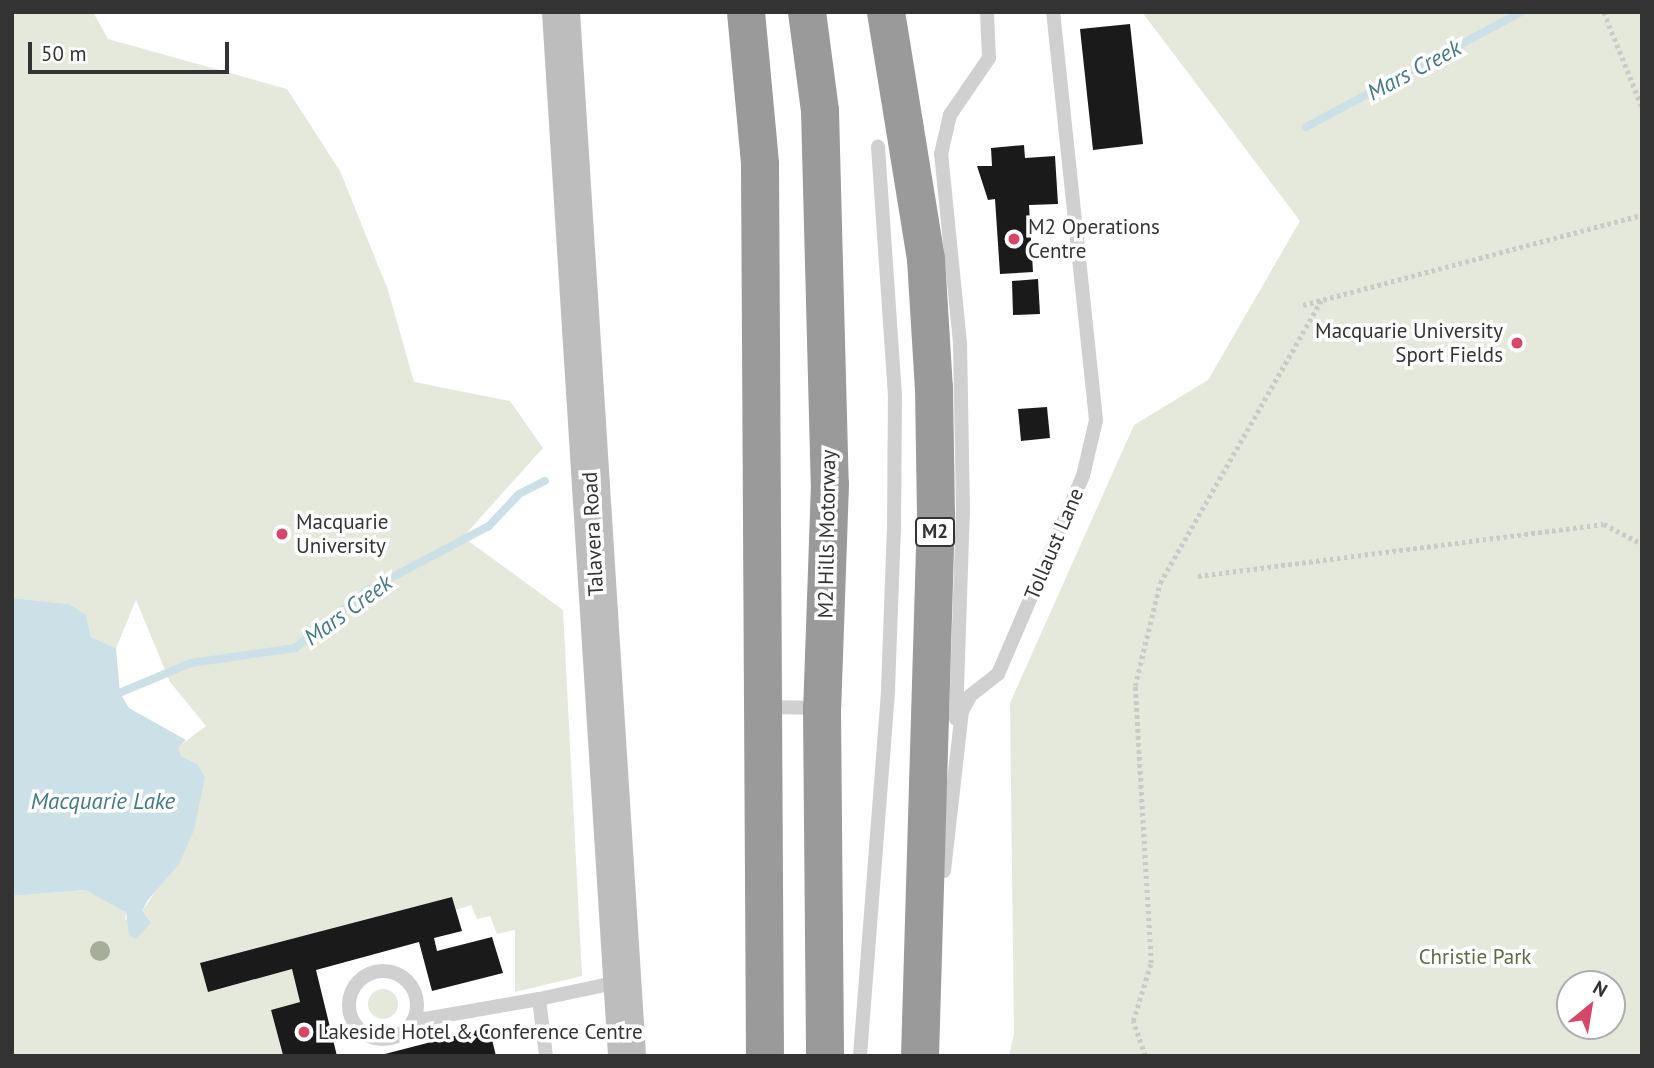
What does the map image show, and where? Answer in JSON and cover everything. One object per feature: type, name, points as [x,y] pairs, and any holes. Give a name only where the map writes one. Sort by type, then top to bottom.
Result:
[{"type":"highway","points":[[746,12],[760,164],[760,707],[765,1056]]},
{"type":"highway","name":"M2 Hills Motorway","points":[[807,12],[820,111],[830,484],[822,708],[825,1056]]},
{"type":"highway","name":"M2","points":[[886,12],[926,259],[934,388],[936,514],[921,1056]]},
{"type":"street","name":"Talavera Road","points":[[561,12],[620,981],[627,1056]]},
{"type":"lane","points":[[956,738],[963,512],[960,342],[941,155],[950,115],[989,58],[987,12]]},
{"type":"lane","name":"Tollaust Lane","points":[[943,882],[956,738],[971,695],[999,674],[1083,476],[1096,420],[1053,12]]},
{"type":"lane","points":[[860,1056],[888,690],[894,530],[894,382],[878,147]]},
{"type":"lane","points":[[760,707],[822,708]]},
{"type":"lane","points":[[921,1056],[942,908]]},
{"type":"lane","points":[[413,1021],[417,1000],[398,974],[366,975],[351,990],[354,1024],[372,1038],[396,1037],[413,1021],[539,999],[620,981]]},
{"type":"lane","points":[[539,999],[546,1056]]},
{"type":"path","points":[[1604,12],[1642,107]]},
{"type":"path","points":[[1303,305],[1642,215]]},
{"type":"path","points":[[1145,1056],[1133,1021],[1150,963],[1135,686],[1160,583],[1321,301]]},
{"type":"path","points":[[1198,576],[1604,524],[1642,544]]},
{"type":"green space","name":"Macquarie University","points":[[12,12],[93,12],[108,39],[287,89],[340,171],[388,290],[414,382],[510,401],[543,448],[463,537],[563,610],[582,976],[515,992],[515,930],[497,934],[490,916],[477,919],[471,905],[209,992],[292,969],[300,1002],[271,1010],[283,1055],[291,1056],[12,1056],[12,896],[85,890],[119,906],[126,912],[125,920],[142,911],[184,850],[197,764],[181,756],[177,748],[206,726],[170,682],[136,600],[116,648],[91,637],[86,616],[69,604],[12,598]]},
{"type":"green space","name":"Christie Park","points":[[1142,12],[1642,12],[1642,1056],[1009,1056],[1014,1034],[1010,703],[1134,425],[1208,380],[1300,221]]},
{"type":"green space","points":[[383,989],[394,993],[398,1004],[394,1015],[383,1019],[372,1015],[368,1004],[372,993]]},
{"type":"water","name":"Macquarie Lake","points":[[13,598],[69,604],[86,615],[91,637],[116,648],[120,693],[129,708],[186,740],[178,748],[181,756],[197,764],[205,777],[194,830],[179,864],[142,911],[151,923],[136,939],[129,935],[126,912],[85,890],[12,896]]},
{"type":"building","points":[[1130,24],[1143,144],[1093,150],[1080,29]]},
{"type":"building","name":"M2 Operations Centre","points":[[1024,145],[1025,158],[1055,156],[1058,204],[1029,205],[1033,272],[1000,274],[995,199],[988,200],[977,166],[992,166],[991,148]]},
{"type":"building","points":[[1038,279],[1040,314],[1013,315],[1012,281]]},
{"type":"building","points":[[1047,407],[1050,438],[1021,441],[1018,409]]},
{"type":"building","points":[[452,897],[462,931],[434,938],[437,951],[492,937],[503,973],[432,991],[419,942],[316,970],[337,1056],[283,1055],[271,1010],[300,1002],[292,969],[208,992],[200,963]]},
{"type":"building","name":"Lakeside Hotel & Conference Centre","points":[[489,1027],[496,1056],[381,1056],[381,1055]]},
{"type":"waterway","name":"Mars Creek","points":[[1306,127],[1521,12]]},
{"type":"waterway","name":"Mars Creek","points":[[112,696],[191,663],[295,648],[368,590],[489,526],[519,494],[545,481]]},
{"type":"place","name":"M2 Operations Centre","points":[[1014,239]]},
{"type":"place","name":"Macquarie University Sport Fields","points":[[1517,343]]},
{"type":"place","name":"Macquarie University","points":[[282,534]]},
{"type":"place","name":"Lakeside Hotel & Conference Centre","points":[[304,1032]]}]
